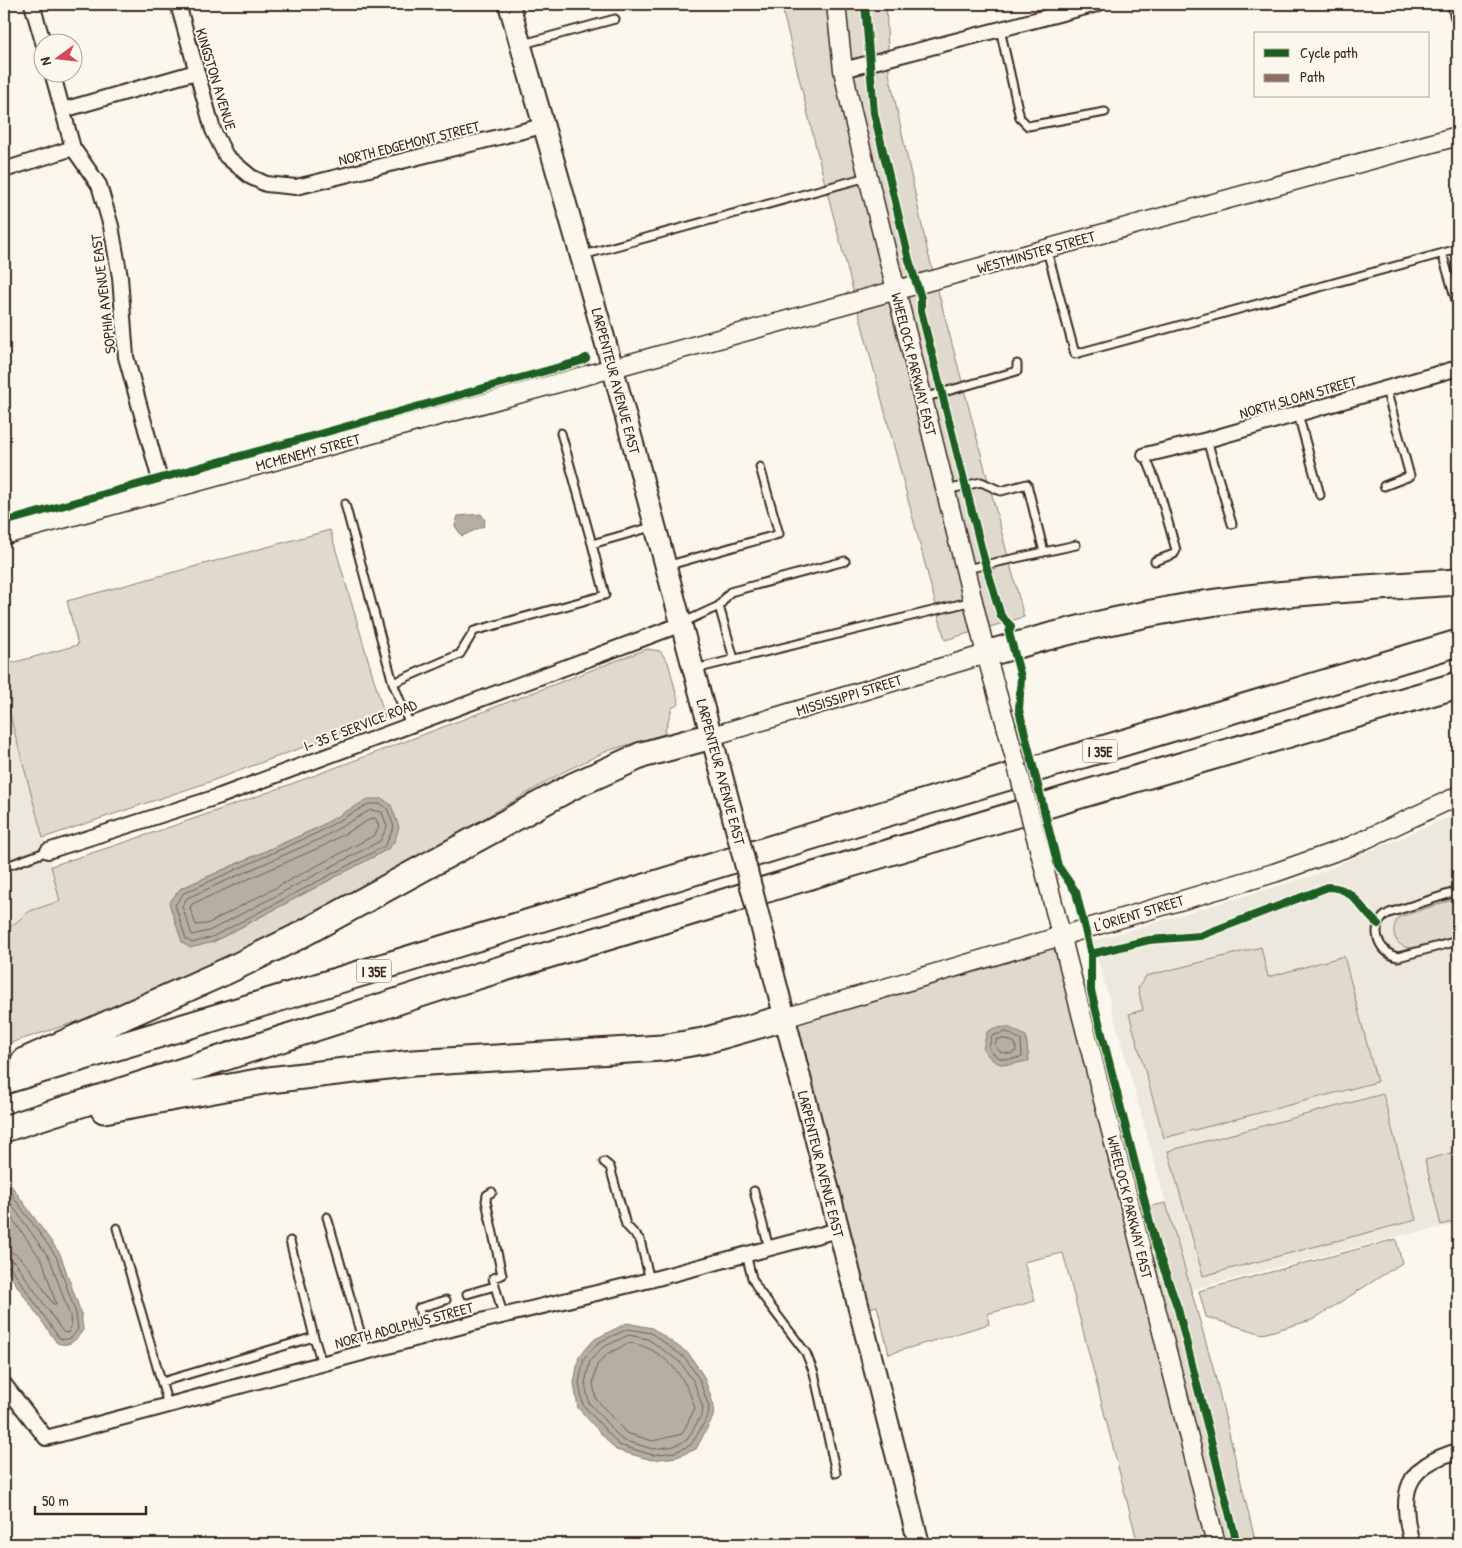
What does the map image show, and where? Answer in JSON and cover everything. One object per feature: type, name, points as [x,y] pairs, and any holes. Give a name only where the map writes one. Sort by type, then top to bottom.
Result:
[{"type":"highway","points":[[986,654],[1130,617],[1187,607],[1275,595],[1458,582]]},
{"type":"highway","name":"I 35E","points":[[4,1081],[1458,643]]},
{"type":"highway","name":"I 35E","points":[[4,1129],[448,985],[1087,793],[1458,685]]},
{"type":"highway","points":[[4,1070],[229,970],[295,938],[573,786],[642,755],[712,736]]},
{"type":"highway","points":[[4,1129],[269,1080],[413,1063],[662,1048],[703,1041],[784,1018]]},
{"type":"main road","name":"LARPENTEUR AVENUE EAST","points":[[509,4],[613,369],[712,736],[919,1544]]},
{"type":"street","points":[[32,4],[40,32]]},
{"type":"street","name":"KINGSTON AVENUE","points":[[178,4],[213,130],[226,156],[251,177],[282,187]]},
{"type":"street","name":"WHEELOCK PARKWAY EAST","points":[[836,4],[843,70],[896,291],[986,654],[1006,723],[1216,1544]]},
{"type":"street","points":[[843,70],[1097,4]]},
{"type":"street","points":[[63,110],[196,72]]},
{"type":"street","name":"SOPHIA AVENUE EAST","points":[[55,82],[73,148],[99,185],[111,226],[120,278],[126,357],[163,491]]},
{"type":"street","name":"NORTH EDGEMONT STREET","points":[[282,187],[317,182],[543,126]]},
{"type":"street","name":"WESTMINSTER STREET","points":[[613,369],[1458,136]]},
{"type":"street","points":[[4,170],[73,148]]},
{"type":"street","name":"NORTH SLOAN STREET","points":[[1145,454],[1207,440],[1458,368]]},
{"type":"street","name":"MCMENEMY STREET","points":[[4,536],[613,369]]},
{"type":"street","name":"I- 35 E SERVICE ROAD","points":[[48,851],[220,796],[409,724],[682,624]]},
{"type":"street","name":"MISSISSIPPI STREET","points":[[712,736],[986,654]]},
{"type":"street","name":"L'ORIENT STREET","points":[[784,1018],[1274,872],[1351,846],[1458,796]]},
{"type":"street","name":"NORTH ADOLPHUS STREET","points":[[4,1384],[46,1438],[426,1336],[650,1280],[838,1230]]},
{"type":"street","points":[[1412,1544],[1405,1512],[1406,1496],[1412,1481],[1418,1470],[1428,1461],[1458,1450]]},
{"type":"lane","points":[[520,45],[615,19]]},
{"type":"lane","points":[[1000,29],[1020,118],[1028,126],[1105,112]]},
{"type":"lane","points":[[580,256],[868,177]]},
{"type":"lane","points":[[1047,249],[1075,354],[1458,249]]},
{"type":"lane","points":[[1442,253],[1458,307]]},
{"type":"lane","points":[[923,398],[1017,371],[1017,364]]},
{"type":"lane","points":[[1384,486],[1410,476],[1386,389]]},
{"type":"lane","points":[[1298,414],[1320,495]]},
{"type":"lane","points":[[393,683],[460,654],[474,631],[605,595],[561,433]]},
{"type":"lane","points":[[1207,440],[1232,524]]},
{"type":"lane","points":[[1145,454],[1159,490],[1176,550],[1174,554],[1156,561]]},
{"type":"lane","points":[[666,566],[780,534],[760,467]]},
{"type":"lane","points":[[946,490],[981,482],[1001,491],[1027,484],[1044,552]]},
{"type":"lane","points":[[345,504],[393,683],[409,724]]},
{"type":"lane","points":[[592,544],[655,526]]},
{"type":"lane","points":[[966,569],[1076,545]]},
{"type":"lane","points":[[682,624],[719,606],[730,592],[845,560]]},
{"type":"lane","points":[[694,669],[973,600]]},
{"type":"lane","points":[[719,606],[734,659]]},
{"type":"lane","points":[[4,867],[48,851]]},
{"type":"lane","points":[[1458,891],[1388,913],[1380,920],[1376,931],[1383,950],[1390,955],[1398,957],[1458,941]]},
{"type":"lane","points":[[604,1162],[610,1167],[626,1224],[640,1240],[650,1280]]},
{"type":"lane","points":[[754,1191],[769,1248]]},
{"type":"lane","points":[[492,1192],[487,1195],[486,1201],[502,1275],[493,1278],[503,1316]]},
{"type":"lane","points":[[327,1216],[366,1352]]},
{"type":"lane","points":[[117,1228],[168,1405]]},
{"type":"lane","points":[[290,1241],[322,1364]]},
{"type":"lane","points":[[746,1254],[752,1278],[759,1291],[806,1353],[814,1373],[836,1472]]},
{"type":"lane","points":[[467,1294],[495,1286]]},
{"type":"lane","points":[[426,1336],[419,1308],[446,1300]]},
{"type":"lane","points":[[162,1382],[314,1337]]},
{"type":"shaded area","points":[[781,4],[886,4],[889,73],[927,249],[1024,617],[945,640],[826,188]]},
{"type":"shaded area","points":[[330,530],[385,717],[206,783],[43,838],[4,693],[4,665],[78,645],[67,601]]},
{"type":"shaded area","points":[[647,649],[660,651],[668,662],[679,704],[672,708],[664,734],[607,751],[563,772],[454,836],[400,873],[316,918],[120,1008],[4,1045],[4,932],[30,911],[60,901],[51,866],[202,816],[425,734]],"holes":[[[315,829],[395,840],[388,849],[213,942],[180,889]]]},
{"type":"shaded area","points":[[4,693],[61,901],[30,911],[4,932]]},
{"type":"shaded area","points":[[1458,813],[1458,1224],[1400,1236],[1190,1290],[1093,941],[1312,876]]},
{"type":"shaded area","points":[[1458,898],[1458,936],[1411,948],[1401,945],[1397,941],[1394,927],[1399,917]]},
{"type":"shaded area","points":[[1061,937],[1131,1210],[1166,1203],[1213,1367],[1256,1544],[1138,1544],[1063,1253],[1024,1262],[1035,1301],[987,1314],[989,1324],[889,1354],[877,1306],[859,1311],[784,1018]]},
{"type":"shaded area","points":[[1261,947],[1268,977],[1344,956],[1377,1082],[1164,1138],[1129,1014],[1143,1010],[1138,988],[1146,976]]},
{"type":"shaded area","points":[[1383,1094],[1416,1220],[1203,1276],[1168,1151]]},
{"type":"shaded area","points":[[1458,1151],[1458,1220],[1441,1225],[1425,1160]]},
{"type":"shaded area","points":[[1396,1239],[1402,1263],[1312,1320],[1263,1334],[1206,1317],[1199,1291]]},
{"type":"water","points":[[481,514],[485,520],[484,526],[462,536],[455,526],[458,516]]},
{"type":"water","points":[[368,799],[383,799],[391,805],[399,827],[395,840],[388,849],[213,942],[190,948],[182,942],[169,903],[180,889],[315,829]]},
{"type":"water","points":[[1008,1027],[1026,1036],[1029,1061],[1009,1064],[998,1063],[993,1061],[983,1049],[987,1032],[994,1028]]},
{"type":"water","points":[[4,1179],[8,1181],[60,1254],[81,1313],[83,1330],[69,1344],[57,1343],[4,1267]]},
{"type":"water","points":[[627,1323],[652,1328],[689,1354],[704,1377],[714,1406],[713,1417],[696,1449],[677,1457],[652,1460],[616,1450],[578,1408],[574,1383],[579,1356],[595,1339]]},
{"type":"cycle path","points":[[865,4],[874,113],[909,260],[921,298],[921,311],[984,559],[1001,616],[1011,626],[1009,633],[1021,677],[1019,710],[1058,866],[1076,892],[1091,954],[1091,991],[1156,1246],[1178,1309],[1237,1544]]},
{"type":"cycle path","points":[[4,522],[581,361],[586,358]]},
{"type":"cycle path","points":[[1091,954],[1149,940],[1200,936],[1328,887],[1337,888],[1351,895],[1378,924]]}]
